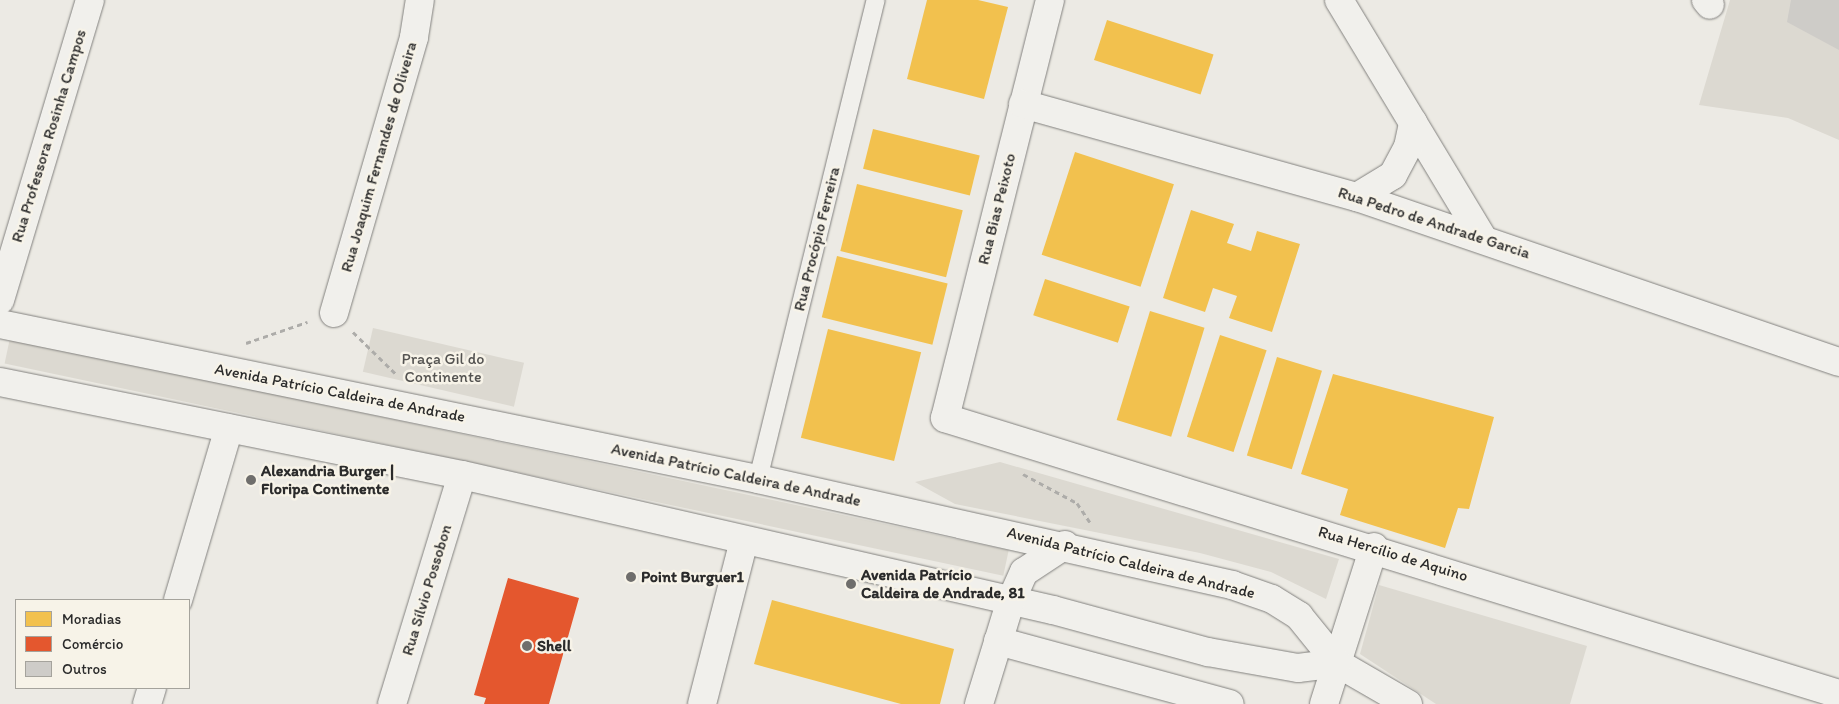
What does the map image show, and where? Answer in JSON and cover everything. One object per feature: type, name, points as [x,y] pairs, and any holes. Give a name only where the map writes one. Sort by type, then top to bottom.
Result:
[{"type":"street","name":"Rua Professora Rosinha Campos","points":[[0,300],[90,0]]},
{"type":"street","name":"Rua Joaquim Fernandes de Oliveira","points":[[334,313],[414,37],[420,0]]},
{"type":"street","name":"Rua Bias Peixoto","points":[[945,418],[1050,0]]},
{"type":"street","points":[[1339,0],[1482,237]]},
{"type":"street","name":"Rua Pedro de Andrade Garcia","points":[[1024,104],[1357,197],[1482,237],[1839,362]]},
{"type":"street","points":[[1357,197],[1393,175],[1408,147],[1413,123]]},
{"type":"street","name":"Avenida Patrício Caldeira de Andrade","points":[[0,324],[758,479],[1072,546],[1272,599],[1299,616],[1337,663]]},
{"type":"street","points":[[0,382],[462,475],[1010,603],[1208,652],[1298,668],[1337,663],[1408,704]]},
{"type":"street","name":"Rua Hercílio de Aquino","points":[[945,418],[1374,547],[1839,694]]},
{"type":"street","points":[[178,599],[229,428]]},
{"type":"street","name":"Rua Sílvio Possobon","points":[[392,704],[462,475]]},
{"type":"street","points":[[702,704],[744,541]]},
{"type":"street","points":[[979,704],[1010,603],[1024,572],[1072,546]]},
{"type":"street","points":[[1324,704],[1374,547]]},
{"type":"street","points":[[998,641],[1230,704]]},
{"type":"street","points":[[147,704],[152,689]]},
{"type":"lane","name":"Rua Procópio Ferreira","points":[[758,479],[876,0]]},
{"type":"path","points":[[243,344],[334,313],[402,380]]},
{"type":"path","points":[[1001,436],[997,450],[1011,465],[1077,503],[1093,526],[1072,546]]},
{"type":"green space","points":[[1730,0],[1839,0],[1839,140],[1788,118],[1699,105]]},
{"type":"green space","name":"Praça Gil do Continente","points":[[373,328],[524,363],[514,407],[363,372]]},
{"type":"green space","points":[[10,338],[1009,550],[1003,576],[5,363]]},
{"type":"green space","points":[[1000,462],[1339,559],[1326,599],[1271,572],[1200,553],[955,504],[915,482]]},
{"type":"green space","points":[[1379,585],[1587,646],[1570,704],[1436,704],[1360,654]]},
{"type":"building: Moradias","points":[[927,0],[978,0],[1008,7],[984,99],[907,79]]},
{"type":"building: Moradias","points":[[1107,20],[1214,55],[1201,95],[1094,60]]},
{"type":"building: Moradias","points":[[873,129],[980,156],[970,195],[863,169]]},
{"type":"building: Moradias","points":[[1075,152],[1174,184],[1141,287],[1042,255]]},
{"type":"building: Moradias","points":[[857,184],[963,210],[946,277],[840,251]]},
{"type":"building: Moradias","points":[[1191,210],[1234,224],[1227,243],[1251,251],[1257,231],[1300,244],[1272,332],[1229,318],[1237,296],[1213,288],[1205,312],[1163,298]]},
{"type":"building: Moradias","points":[[837,256],[948,284],[932,345],[822,317]]},
{"type":"building: Moradias","points":[[1045,279],[1130,307],[1118,343],[1033,315]]},
{"type":"building: Moradias","points":[[1150,311],[1205,328],[1171,437],[1117,420]]},
{"type":"building: Moradias","points":[[828,329],[921,352],[894,461],[801,438]]},
{"type":"building: Moradias","points":[[1220,335],[1267,350],[1234,452],[1187,437]]},
{"type":"building: Moradias","points":[[1277,357],[1322,371],[1292,469],[1247,455]]},
{"type":"building: Moradias","points":[[1333,374],[1494,417],[1469,509],[1458,508],[1445,548],[1340,515],[1348,489],[1301,474]]},
{"type":"building: Moradias","points":[[772,600],[954,649],[940,704],[901,704],[754,664]]},
{"type":"building: Comércio","name":"Shell","points":[[508,578],[579,598],[549,704],[484,704],[486,698],[474,695]]},
{"type":"building: Outros","points":[[1791,0],[1839,0],[1839,50],[1787,22]]},
{"type":"place","name":"Alexandria Burger | Floripa Continente","points":[[251,480]]},
{"type":"place","name":"Point Burguer1","points":[[631,577]]},
{"type":"place","name":"Avenida Patrício Caldeira de Andrade, 81","points":[[851,584]]},
{"type":"place","name":"Shell","points":[[527,646]]}]
